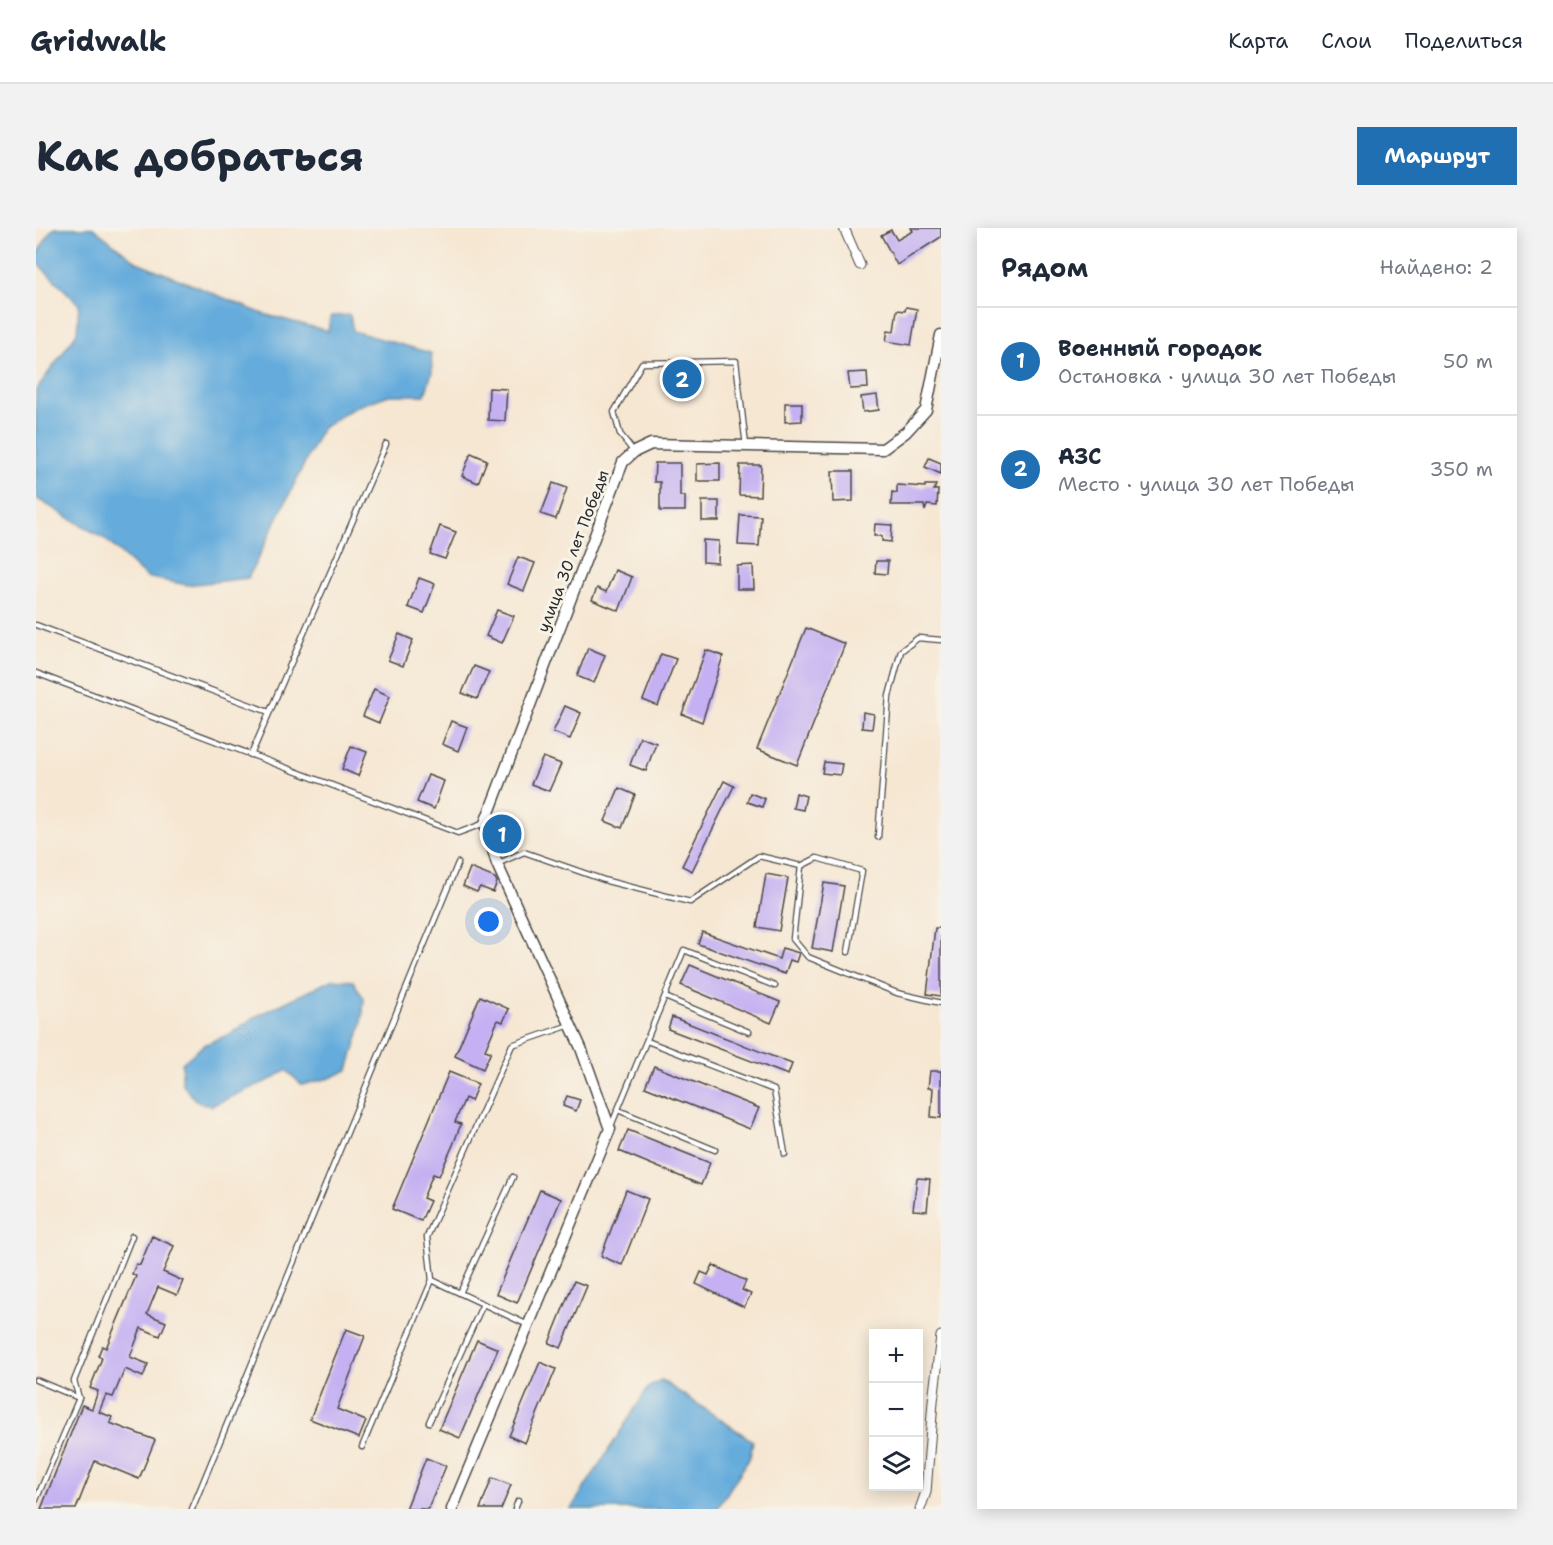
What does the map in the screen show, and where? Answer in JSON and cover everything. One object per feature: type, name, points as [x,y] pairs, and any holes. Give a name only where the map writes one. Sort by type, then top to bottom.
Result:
[{"type":"street","points":[[844,228],[860,265]]},
{"type":"street","points":[[634,452],[651,444],[883,449],[906,432],[926,410],[941,335]]},
{"type":"street","name":"улица 30 лет Победы","points":[[485,823],[623,462],[634,452]]},
{"type":"street","points":[[452,1509],[610,1129],[581,1048],[497,864],[485,823]]},
{"type":"street","points":[[920,1509],[926,1492],[941,1336]]},
{"type":"lane","points":[[634,452],[620,434],[614,412],[642,363],[736,361],[746,446]]},
{"type":"lane","points":[[251,755],[386,444]]},
{"type":"lane","points":[[36,625],[269,712]]},
{"type":"lane","points":[[878,837],[889,696],[901,651],[918,638],[941,640]]},
{"type":"lane","points":[[36,673],[458,833],[485,823]]},
{"type":"lane","points":[[497,864],[524,852],[607,880],[690,902],[759,856],[801,866],[817,858],[862,871],[848,952]]},
{"type":"lane","points":[[192,1509],[458,863]]},
{"type":"lane","points":[[801,866],[793,939],[808,957],[897,993],[941,1004]]},
{"type":"lane","points":[[610,1129],[684,950],[775,986]]},
{"type":"lane","points":[[665,997],[749,1032]]},
{"type":"lane","points":[[362,1447],[432,1280],[427,1237],[512,1045],[570,1025]]},
{"type":"lane","points":[[647,1041],[774,1090],[785,1154]]},
{"type":"lane","points":[[618,1110],[715,1150]]},
{"type":"lane","points":[[460,1293],[513,1177]]},
{"type":"lane","points":[[36,1500],[79,1398],[74,1381],[132,1236]]},
{"type":"lane","points":[[432,1280],[528,1325]]},
{"type":"lane","points":[[429,1422],[483,1304]]},
{"type":"lane","points":[[36,1380],[79,1398]]},
{"type":"lane","points":[[515,1509],[518,1501]]},
{"type":"water","points":[[55,228],[93,228],[137,262],[263,314],[328,331],[331,316],[350,315],[353,331],[431,353],[432,372],[425,395],[389,395],[355,407],[322,428],[248,578],[187,585],[146,577],[105,539],[36,498],[36,390],[77,333],[79,304],[36,262],[36,256]]},
{"type":"water","points":[[333,979],[353,981],[364,999],[362,1023],[348,1070],[330,1078],[302,1085],[286,1070],[274,1078],[211,1106],[196,1101],[182,1084],[182,1063],[204,1045],[230,1034],[255,1017]]},
{"type":"water","points":[[661,1380],[753,1441],[750,1457],[717,1509],[571,1509],[648,1388]]},
{"type":"building","points":[[911,228],[941,228],[941,237],[897,265],[881,235],[891,230],[897,240],[913,231]]},
{"type":"building","points":[[906,307],[917,309],[911,345],[886,341],[888,330],[894,331],[897,310],[905,311]]},
{"type":"building","points":[[692,369],[692,389],[687,389],[688,399],[679,399],[679,390],[673,390],[672,370]]},
{"type":"building","points":[[867,372],[868,388],[850,389],[848,373]]},
{"type":"building","points":[[489,388],[507,389],[505,421],[488,420]]},
{"type":"building","points":[[877,395],[879,410],[863,412],[861,397]]},
{"type":"building","points":[[785,403],[802,403],[802,421],[785,422]]},
{"type":"building","points":[[471,453],[487,460],[478,483],[462,476]]},
{"type":"building","points":[[929,458],[941,463],[941,474],[925,467]]},
{"type":"building","points":[[655,463],[680,463],[680,496],[685,496],[685,511],[660,511],[660,482],[654,482]]},
{"type":"building","points":[[720,463],[720,481],[697,481],[697,464]]},
{"type":"building","points":[[740,465],[761,465],[760,496],[739,495]]},
{"type":"building","points":[[832,471],[853,471],[853,501],[833,502]]},
{"type":"building","points":[[553,483],[567,488],[556,519],[541,514]]},
{"type":"building","points":[[897,485],[925,487],[925,485],[936,485],[934,490],[938,490],[937,506],[927,505],[925,511],[924,505],[891,505],[892,492],[897,493]]},
{"type":"building","points":[[702,501],[719,501],[719,521],[702,521]]},
{"type":"building","points":[[740,515],[761,516],[759,546],[738,545]]},
{"type":"building","points":[[875,524],[892,525],[891,542],[882,541],[882,536],[874,536]]},
{"type":"building","points":[[440,526],[456,532],[445,559],[430,554]]},
{"type":"building","points":[[703,540],[719,541],[718,563],[703,562]]},
{"type":"building","points":[[518,557],[535,563],[524,591],[507,584]]},
{"type":"building","points":[[876,561],[888,561],[887,574],[875,573]]},
{"type":"building","points":[[753,565],[754,589],[737,589],[737,566]]},
{"type":"building","points":[[615,570],[632,577],[619,611],[592,600],[597,588],[606,592]]},
{"type":"building","points":[[419,578],[435,584],[424,613],[408,607]]},
{"type":"building","points":[[497,610],[514,616],[502,643],[486,636]]},
{"type":"building","points":[[806,628],[845,644],[797,765],[757,749]]},
{"type":"building","points":[[399,634],[413,640],[403,666],[388,660]]},
{"type":"building","points":[[588,648],[605,655],[594,683],[577,676]]},
{"type":"building","points":[[706,650],[723,656],[702,722],[682,714]]},
{"type":"building","points":[[661,654],[676,659],[658,706],[643,700]]},
{"type":"building","points":[[474,666],[489,672],[477,699],[462,693]]},
{"type":"building","points":[[374,689],[390,696],[379,723],[363,716]]},
{"type":"building","points":[[565,706],[581,713],[570,739],[553,732]]},
{"type":"building","points":[[863,712],[874,714],[872,729],[862,728]]},
{"type":"building","points":[[451,721],[467,727],[458,751],[442,744]]},
{"type":"building","points":[[640,737],[656,743],[646,771],[630,765]]},
{"type":"building","points":[[351,746],[367,752],[358,776],[342,769]]},
{"type":"building","points":[[543,757],[561,764],[549,791],[531,784]]},
{"type":"building","points":[[824,762],[842,764],[840,775],[822,773]]},
{"type":"building","points":[[428,775],[444,781],[434,809],[417,802]]},
{"type":"building","points":[[724,781],[734,786],[692,871],[682,866]]},
{"type":"building","points":[[619,788],[635,795],[622,828],[605,821]]},
{"type":"building","points":[[750,793],[765,799],[762,807],[747,802]]},
{"type":"building","points":[[796,793],[806,796],[803,810],[793,808]]},
{"type":"building","points":[[470,868],[495,878],[497,882],[493,892],[480,887],[477,892],[463,886]]},
{"type":"building","points":[[766,874],[788,878],[779,931],[757,927]]},
{"type":"building","points":[[824,883],[844,886],[833,952],[812,948]]},
{"type":"building","points":[[935,928],[941,928],[941,996],[927,994]]},
{"type":"building","points":[[702,932],[779,959],[782,948],[799,953],[796,962],[790,960],[785,974],[698,944]]},
{"type":"building","points":[[690,965],[780,1002],[771,1023],[681,985]]},
{"type":"building","points":[[480,996],[509,1009],[503,1022],[498,1020],[485,1050],[491,1052],[483,1069],[455,1056]]},
{"type":"building","points":[[672,1017],[792,1064],[788,1075],[668,1029]]},
{"type":"building","points":[[654,1066],[759,1108],[750,1129],[645,1087]]},
{"type":"building","points":[[930,1071],[941,1071],[941,1118],[931,1117],[933,1088],[928,1088]]},
{"type":"building","points":[[449,1072],[478,1084],[471,1101],[465,1098],[455,1122],[461,1124],[453,1145],[439,1176],[433,1174],[423,1198],[430,1201],[421,1221],[392,1209]]},
{"type":"building","points":[[567,1096],[580,1100],[576,1111],[563,1106]]},
{"type":"building","points":[[628,1130],[710,1163],[701,1185],[619,1151]]},
{"type":"building","points":[[917,1178],[930,1179],[927,1211],[913,1210]]},
{"type":"building","points":[[540,1190],[561,1199],[517,1303],[496,1294]]},
{"type":"building","points":[[626,1190],[648,1199],[622,1265],[601,1256]]},
{"type":"building","points":[[152,1236],[174,1246],[163,1272],[183,1281],[177,1295],[158,1287],[147,1314],[166,1322],[160,1336],[141,1328],[130,1357],[148,1364],[143,1377],[125,1369],[113,1397],[106,1395],[99,1412],[112,1417],[110,1423],[155,1440],[139,1479],[95,1461],[76,1509],[41,1509],[82,1405],[92,1409],[98,1391],[90,1388],[102,1358],[98,1356],[102,1346],[106,1348],[136,1276],[132,1274],[136,1264],[140,1265]]},
{"type":"building","points":[[713,1265],[746,1281],[742,1290],[751,1294],[744,1307],[696,1284],[701,1272],[708,1275]]},
{"type":"building","points":[[574,1281],[587,1286],[561,1348],[549,1343]]},
{"type":"building","points":[[346,1329],[365,1336],[337,1409],[366,1421],[359,1438],[310,1419]]},
{"type":"building","points":[[477,1340],[498,1349],[460,1438],[439,1429]]},
{"type":"building","points":[[540,1362],[556,1369],[525,1443],[509,1436]]},
{"type":"building","points":[[426,1458],[446,1466],[428,1509],[406,1509]]},
{"type":"building","points":[[492,1478],[511,1485],[501,1509],[480,1509]]},
{"type":"place","name":"АЗС","points":[[682,379]]},
{"type":"place","name":"Военный городок","points":[[502,834]]}]
